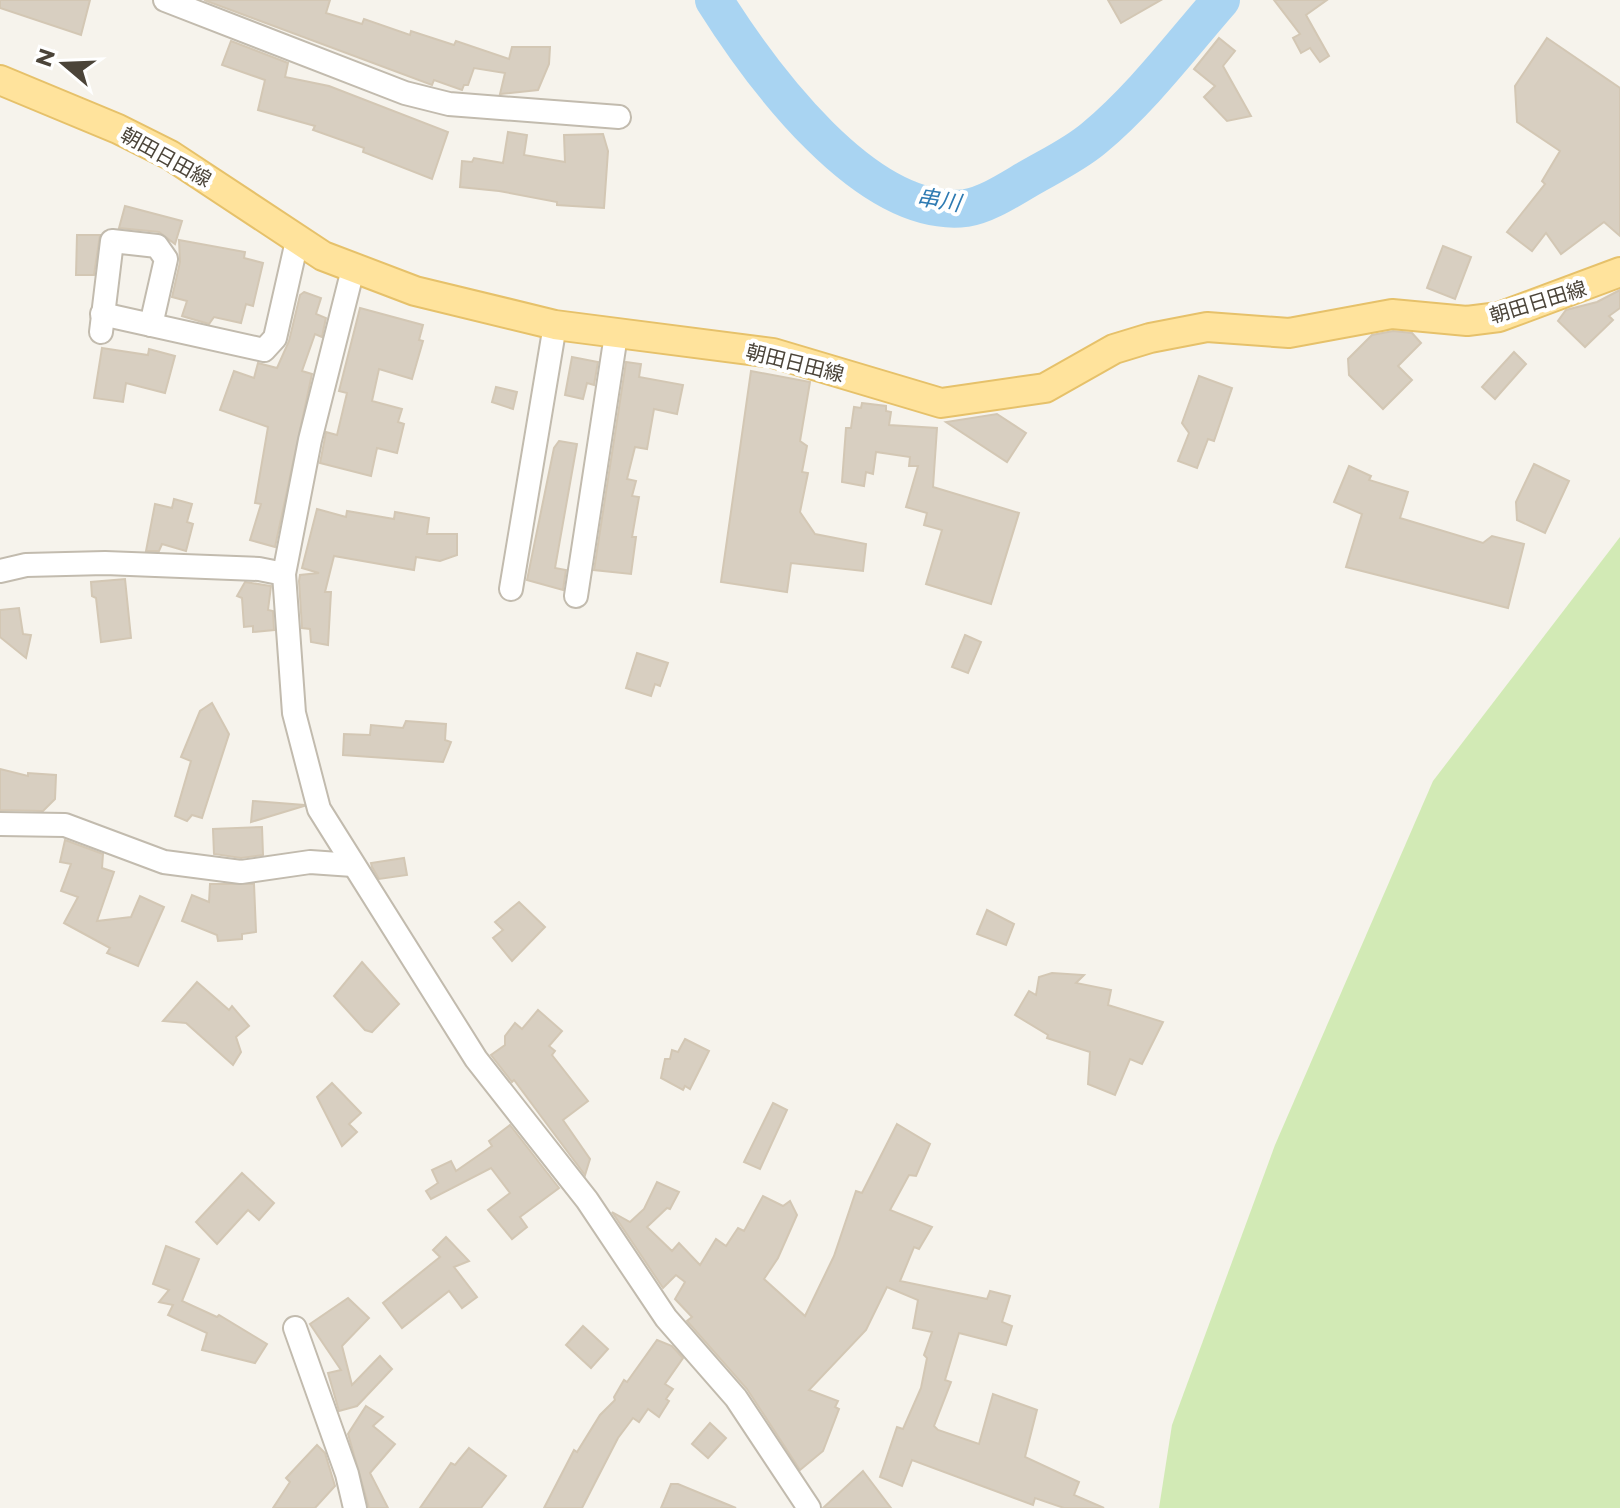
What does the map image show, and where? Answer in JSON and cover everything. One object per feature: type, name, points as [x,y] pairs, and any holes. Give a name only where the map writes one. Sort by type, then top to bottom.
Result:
[{"type":"main road","name":"朝田日田線","points":[[0,80],[170,155],[297,241],[353,269],[415,291],[555,325],[773,353],[941,403],[1045,388],[1114,349],[1150,338],[1207,327],[1289,333],[1392,314],[1467,321],[1499,317],[1620,272]]},
{"type":"street","points":[[165,0],[405,93],[449,104],[619,117]]},
{"type":"street","points":[[151,325],[166,259],[157,246],[112,241],[101,323],[151,325],[264,350],[275,338],[297,241]]},
{"type":"street","points":[[353,269],[310,440],[284,574],[294,713],[319,809],[476,1059],[587,1200],[666,1318],[736,1398],[809,1508]]},
{"type":"street","points":[[511,589],[555,325]]},
{"type":"street","points":[[576,596],[616,335]]},
{"type":"street","points":[[0,571],[26,565],[105,563],[259,569],[284,574]]},
{"type":"street","points":[[0,824],[65,825],[164,862],[241,872],[310,862],[353,865]]},
{"type":"street","points":[[295,1328],[347,1474],[355,1508]]},
{"type":"green space","points":[[1620,537],[1620,1508],[1159,1508],[1172,1425],[1275,1145],[1433,781]]},
{"type":"building","points":[[0,0],[90,0],[81,35],[0,8]]},
{"type":"building","points":[[204,0],[330,0],[326,13],[362,24],[364,19],[410,35],[411,31],[454,45],[456,41],[509,59],[512,47],[550,47],[549,64],[538,90],[500,94],[505,73],[474,68],[468,85],[464,85],[462,90],[434,80],[432,85]]},
{"type":"building","points":[[1108,0],[1161,0],[1121,23]]},
{"type":"building","points":[[1274,0],[1327,0],[1306,15],[1329,56],[1320,62],[1310,48],[1301,53],[1293,38],[1300,34]]},
{"type":"building","points":[[1219,38],[1235,51],[1223,66],[1251,116],[1227,121],[1204,97],[1215,86],[1194,69]]},
{"type":"building","points":[[1547,38],[1620,88],[1620,236],[1604,222],[1561,254],[1546,233],[1532,251],[1507,232],[1545,184],[1542,181],[1560,151],[1517,122],[1515,86]]},
{"type":"building","points":[[231,41],[288,63],[285,77],[329,86],[448,132],[432,179],[363,152],[364,148],[313,130],[315,126],[258,110],[265,80],[222,65]]},
{"type":"building","points":[[508,132],[527,135],[524,155],[565,162],[564,135],[603,134],[608,151],[604,208],[557,205],[557,202],[499,191],[460,187],[462,161],[472,162],[474,158],[503,163]]},
{"type":"building","points":[[125,206],[182,221],[175,244],[159,232],[119,228]]},
{"type":"building","points":[[77,235],[100,235],[94,275],[76,275]]},
{"type":"building","points":[[179,240],[245,252],[244,258],[263,263],[253,306],[246,304],[241,323],[214,317],[209,324],[182,316],[187,301],[172,297],[180,262]]},
{"type":"building","points":[[1443,246],[1471,257],[1455,299],[1427,288]]},
{"type":"building","points":[[1620,290],[1620,308],[1609,316],[1613,320],[1585,347],[1558,321],[1566,310],[1597,302]]},
{"type":"building","points":[[304,292],[321,298],[316,314],[326,318],[322,337],[315,334],[302,371],[312,374],[275,547],[250,540],[261,504],[255,503],[268,427],[220,410],[234,371],[254,378],[258,363],[277,368],[289,341],[300,295]]},
{"type":"building","points":[[360,308],[423,325],[419,340],[423,341],[412,379],[379,369],[372,401],[402,409],[398,422],[404,424],[397,453],[377,448],[371,476],[320,463],[326,432],[337,435],[347,393],[339,391]]},
{"type":"building","points":[[1393,331],[1412,333],[1421,343],[1398,366],[1412,380],[1383,409],[1349,375],[1348,359],[1372,335]]},
{"type":"building","points":[[102,348],[148,355],[149,349],[175,356],[165,393],[126,383],[123,402],[94,398]]},
{"type":"building","points":[[1514,352],[1526,364],[1495,399],[1482,387]]},
{"type":"building","points":[[572,357],[598,362],[594,385],[587,383],[583,399],[565,395]]},
{"type":"building","points":[[626,362],[641,364],[639,377],[683,385],[677,414],[654,409],[647,449],[635,447],[627,479],[636,481],[632,496],[639,497],[632,537],[636,537],[631,574],[594,570]]},
{"type":"building","points":[[751,371],[810,382],[800,441],[807,446],[802,472],[808,473],[800,512],[815,534],[866,544],[863,571],[791,563],[787,592],[721,582]]},
{"type":"building","points":[[1199,376],[1232,388],[1214,441],[1208,439],[1197,468],[1178,461],[1189,433],[1182,423]]},
{"type":"building","points":[[496,387],[517,392],[513,409],[492,402]]},
{"type":"building","points":[[862,403],[886,406],[886,411],[891,412],[889,425],[937,428],[933,487],[1019,513],[991,604],[926,584],[942,530],[924,525],[927,513],[906,507],[918,466],[909,466],[910,457],[876,452],[873,474],[866,472],[864,486],[842,482],[846,428],[851,428],[854,407],[861,408]]},
{"type":"building","points":[[997,414],[1026,433],[1007,462],[946,422]]},
{"type":"building","points":[[559,441],[577,444],[555,568],[566,570],[563,590],[527,580],[554,448]]},
{"type":"building","points":[[1534,464],[1569,481],[1545,533],[1517,520],[1516,502]]},
{"type":"building","points":[[1349,466],[1371,476],[1369,480],[1408,492],[1400,518],[1483,543],[1492,536],[1524,544],[1508,608],[1346,567],[1362,514],[1334,502]]},
{"type":"building","points":[[174,499],[192,504],[187,522],[193,524],[186,551],[162,544],[159,551],[146,551],[155,504],[172,508]]},
{"type":"building","points":[[317,509],[346,517],[347,511],[394,519],[395,512],[429,518],[427,534],[457,534],[457,555],[440,561],[416,557],[414,570],[334,556],[325,592],[331,592],[328,645],[311,642],[310,629],[302,628],[299,581],[300,575],[319,573],[302,568]]},
{"type":"building","points":[[125,579],[131,638],[101,642],[91,582]]},
{"type":"building","points":[[245,582],[271,586],[268,610],[273,611],[274,630],[253,632],[253,626],[244,627],[242,598],[237,596]]},
{"type":"building","points":[[19,608],[23,634],[31,635],[26,658],[0,637],[0,610]]},
{"type":"building","points":[[965,635],[981,642],[968,673],[952,667]]},
{"type":"building","points":[[637,653],[668,663],[660,686],[655,684],[651,696],[626,688]]},
{"type":"building","points":[[212,703],[229,734],[202,818],[192,815],[187,821],[175,816],[191,761],[181,757],[200,711]]},
{"type":"building","points":[[406,721],[446,724],[445,740],[451,742],[443,762],[343,755],[344,734],[370,735],[371,725],[403,728]]},
{"type":"building","points":[[0,769],[28,776],[28,773],[56,775],[55,799],[43,811],[0,810]]},
{"type":"building","points":[[253,801],[304,805],[304,806],[251,822]]},
{"type":"building","points":[[262,827],[263,855],[241,858],[214,854],[213,829]]},
{"type":"building","points":[[65,840],[103,854],[102,868],[114,872],[97,921],[131,917],[140,896],[164,907],[138,966],[107,953],[110,948],[64,923],[78,897],[61,891],[71,864],[60,862]]},
{"type":"building","points":[[404,858],[407,875],[379,879],[371,863]]},
{"type":"building","points":[[210,884],[254,884],[256,932],[242,934],[242,939],[218,941],[217,935],[182,921],[192,895],[209,902]]},
{"type":"building","points":[[519,902],[545,927],[512,961],[493,938],[503,930],[495,922]]},
{"type":"building","points":[[987,910],[1014,924],[1006,945],[977,934]]},
{"type":"building","points":[[362,962],[399,1004],[372,1032],[365,1030],[334,996]]},
{"type":"building","points":[[1052,973],[1084,975],[1076,983],[1111,990],[1108,1005],[1163,1022],[1142,1064],[1130,1059],[1115,1095],[1088,1084],[1090,1052],[1047,1038],[1048,1035],[1015,1015],[1029,991],[1036,995],[1039,977]]},
{"type":"building","points":[[197,982],[229,1010],[232,1006],[249,1026],[236,1037],[241,1052],[233,1065],[186,1023],[163,1021]]},
{"type":"building","points":[[538,1010],[562,1031],[549,1046],[555,1051],[552,1055],[588,1101],[563,1120],[590,1159],[585,1175],[514,1080],[512,1082],[491,1055],[505,1045],[505,1036],[515,1023],[522,1029]]},
{"type":"building","points":[[685,1039],[709,1051],[690,1089],[685,1086],[683,1090],[661,1078],[665,1059],[670,1059],[672,1050],[678,1052]]},
{"type":"building","points":[[332,1083],[361,1113],[349,1124],[357,1132],[342,1146],[317,1097]]},
{"type":"building","points":[[773,1103],[787,1110],[760,1169],[744,1162]]},
{"type":"building","points":[[897,1124],[930,1144],[916,1176],[909,1175],[890,1210],[932,1227],[919,1249],[914,1247],[900,1281],[987,1299],[990,1291],[1010,1296],[1002,1322],[1012,1326],[1006,1345],[959,1333],[945,1380],[951,1382],[934,1426],[979,1444],[993,1394],[1037,1410],[1025,1457],[1079,1482],[1074,1495],[1104,1508],[1064,1508],[1035,1498],[1033,1505],[912,1460],[902,1486],[880,1477],[897,1427],[903,1429],[921,1388],[927,1358],[924,1355],[932,1332],[913,1328],[918,1300],[887,1287],[866,1330],[809,1390],[838,1401],[835,1407],[839,1409],[823,1451],[800,1470],[747,1389],[687,1321],[692,1317],[675,1299],[685,1282],[676,1275],[663,1288],[612,1212],[630,1222],[644,1209],[657,1182],[679,1192],[670,1209],[667,1208],[647,1227],[672,1251],[679,1243],[700,1265],[716,1239],[726,1246],[738,1228],[744,1231],[763,1196],[783,1206],[790,1201],[797,1215],[778,1258],[764,1279],[805,1316],[834,1256],[856,1191],[862,1193]]},
{"type":"building","points":[[510,1125],[559,1188],[520,1217],[527,1227],[512,1239],[488,1210],[510,1193],[491,1168],[431,1199],[426,1191],[438,1183],[432,1170],[451,1161],[456,1171],[492,1146],[489,1141]]},
{"type":"building","points":[[242,1173],[274,1203],[259,1220],[248,1210],[217,1244],[196,1222]]},
{"type":"building","points":[[446,1237],[469,1261],[454,1267],[477,1297],[462,1308],[449,1291],[402,1328],[383,1303],[440,1257],[433,1250]]},
{"type":"building","points":[[166,1246],[199,1259],[182,1301],[217,1317],[219,1315],[267,1344],[255,1363],[202,1350],[207,1333],[168,1315],[173,1305],[159,1302],[169,1290],[153,1284]]},
{"type":"building","points":[[348,1298],[369,1318],[342,1346],[352,1385],[380,1356],[392,1369],[357,1406],[339,1411],[328,1373],[341,1370],[310,1324]]},
{"type":"building","points":[[583,1326],[608,1349],[591,1368],[566,1345]]},
{"type":"building","points":[[657,1340],[672,1346],[683,1358],[665,1384],[673,1389],[659,1417],[648,1409],[639,1422],[633,1418],[618,1438],[582,1508],[544,1508],[574,1450],[577,1452],[600,1415],[615,1400],[624,1380],[627,1382]]},
{"type":"building","points":[[366,1406],[383,1417],[373,1426],[395,1444],[370,1473],[388,1508],[369,1508],[348,1434]]},
{"type":"building","points":[[710,1423],[726,1438],[708,1458],[692,1444]]},
{"type":"building","points":[[317,1445],[325,1453],[335,1486],[315,1508],[273,1508],[290,1482],[286,1478]]},
{"type":"building","points":[[469,1448],[506,1476],[481,1508],[420,1508],[451,1463],[455,1465]]},
{"type":"building","points":[[863,1471],[891,1508],[823,1508]]},
{"type":"building","points":[[671,1484],[678,1484],[736,1508],[661,1508]]},
{"type":"waterway","name":"串川","points":[[714,0],[788,101],[854,167],[891,191],[928,206],[966,208],[1005,192],[1094,138],[1144,89],[1221,0]]}]
